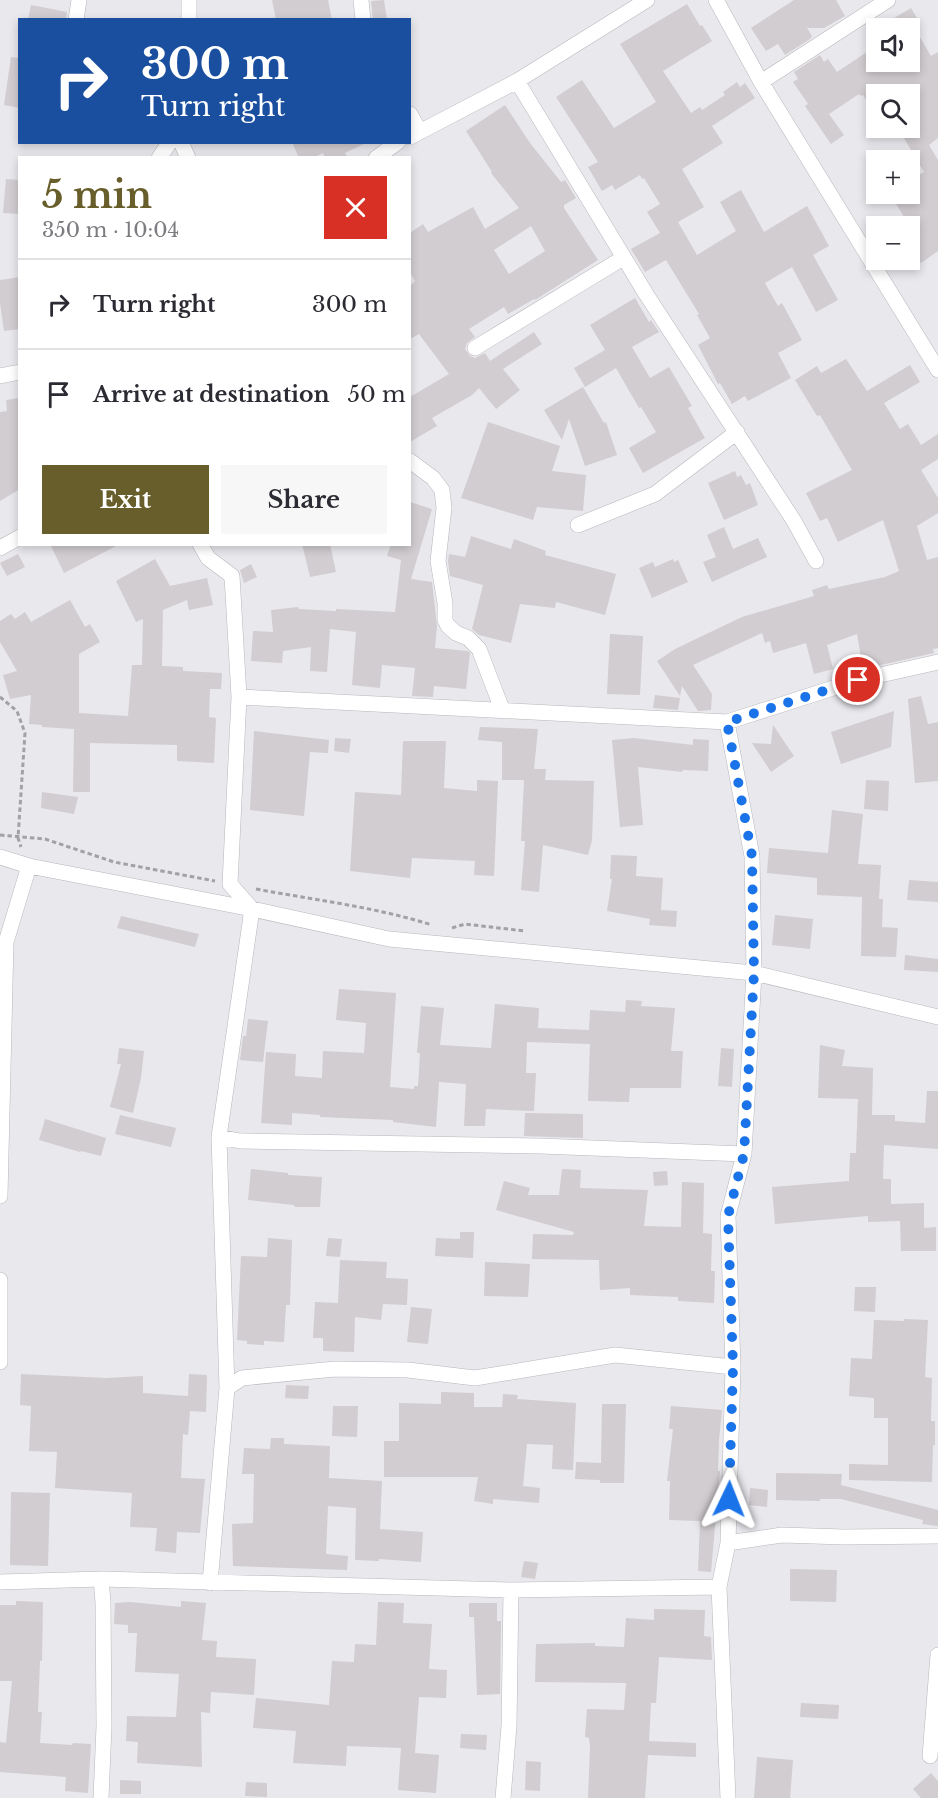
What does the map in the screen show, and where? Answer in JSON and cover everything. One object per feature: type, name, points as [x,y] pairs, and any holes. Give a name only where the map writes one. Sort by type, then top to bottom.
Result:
[{"type":"street","points":[[76,18],[79,0]]},
{"type":"street","points":[[189,0],[189,18]]},
{"type":"street","points":[[361,0],[363,18]]},
{"type":"street","points":[[411,118],[415,134],[517,81],[647,0]]},
{"type":"street","points":[[716,0],[761,82],[938,370]]},
{"type":"street","points":[[761,82],[888,0]]},
{"type":"street","points":[[517,81],[623,258],[794,521],[816,561]]},
{"type":"street","points":[[379,156],[395,144]]},
{"type":"street","points":[[475,348],[623,258]]},
{"type":"street","points":[[0,376],[18,372]]},
{"type":"street","points":[[578,525],[655,494],[737,432]]},
{"type":"street","points":[[411,462],[434,478],[442,490],[444,508],[438,561],[445,603],[445,620],[456,633],[468,638],[479,649],[502,709]]},
{"type":"street","points":[[0,548],[18,538]]},
{"type":"street","points":[[201,546],[208,558],[232,576],[239,697],[230,884],[252,909],[219,1137],[226,1388],[210,1583]]},
{"type":"street","points":[[239,697],[727,722],[858,680],[938,662]]},
{"type":"street","points":[[727,722],[752,856],[754,973],[744,1154],[728,1216],[733,1367],[728,1543],[719,1587],[728,1798]]},
{"type":"street","points":[[0,857],[29,866],[252,909],[389,939],[754,973],[938,1017]]},
{"type":"street","points":[[0,1196],[6,942],[29,866]]},
{"type":"street","points":[[219,1137],[240,1141],[541,1146],[744,1154]]},
{"type":"street","points":[[0,1280],[0,1362]]},
{"type":"street","points":[[226,1388],[242,1378],[335,1369],[408,1370],[475,1378],[615,1355],[733,1367]]},
{"type":"street","points":[[728,1543],[782,1535],[938,1536]]},
{"type":"street","points":[[0,1582],[100,1579],[511,1590],[719,1587]]},
{"type":"street","points":[[100,1579],[103,1602],[105,1726],[101,1798]]},
{"type":"street","points":[[503,1798],[509,1726],[511,1590]]},
{"type":"street","points":[[930,1756],[938,1655]]},
{"type":"path","points":[[0,697],[17,711],[25,733],[18,838],[29,866]]},
{"type":"path","points":[[0,835],[45,839],[114,862],[354,906],[410,918],[437,927]]},
{"type":"path","points":[[447,930],[465,924],[525,931]]},
{"type":"building","points":[[272,0],[328,0],[332,18],[276,18]]},
{"type":"building","points":[[384,0],[387,18],[373,18],[371,1]]},
{"type":"building","points":[[794,0],[836,0],[845,16],[824,28],[807,28],[812,36],[810,39],[785,55],[778,44],[766,51],[751,28]]},
{"type":"building","points":[[687,4],[712,41],[663,71],[691,113],[700,107],[702,110],[725,95],[723,92],[737,82],[740,87],[745,83],[755,98],[712,126],[723,143],[682,169],[704,207],[678,222],[697,255],[736,231],[720,202],[741,190],[764,232],[807,206],[829,246],[813,255],[838,300],[816,312],[792,267],[765,283],[778,306],[782,303],[802,340],[778,353],[791,378],[748,401],[745,396],[732,404],[720,383],[718,384],[698,345],[710,338],[697,315],[699,314],[666,260],[645,272],[631,249],[660,233],[647,212],[660,204],[640,175],[615,190],[612,185],[602,191],[588,167],[598,162],[556,97],[582,80],[614,128],[656,102],[620,44]]},
{"type":"building","points":[[31,5],[67,12],[66,18],[28,18]]},
{"type":"building","points":[[911,8],[917,18],[894,18]]},
{"type":"building","points":[[920,37],[931,56],[938,52],[938,138],[929,145],[938,160],[938,251],[921,263],[920,216],[903,216],[896,204],[920,204],[920,174],[924,172],[920,165],[920,150],[911,150],[904,138],[920,138],[920,84],[866,84],[866,100],[859,94],[829,114],[844,135],[831,144],[805,106],[808,104],[793,82],[798,79],[794,72],[820,55],[824,62],[828,59],[837,72],[866,53],[866,72],[920,72]]},
{"type":"building","points":[[11,57],[18,58],[18,108],[4,105]]},
{"type":"building","points":[[505,105],[530,143],[561,182],[565,180],[576,198],[564,205],[564,208],[598,260],[535,300],[508,314],[504,307],[469,329],[475,337],[467,343],[465,349],[470,356],[475,358],[485,353],[490,361],[534,332],[542,344],[503,369],[520,390],[496,409],[479,388],[472,395],[432,418],[437,426],[411,441],[411,396],[449,374],[419,334],[411,338],[411,285],[415,281],[411,274],[411,232],[423,224],[428,232],[473,207],[485,229],[519,208],[492,172],[466,131]],"holes":[[[531,226],[545,251],[509,274],[494,250]]]},
{"type":"building","points":[[293,144],[364,144],[345,153],[347,156],[324,156],[323,153],[317,156],[298,156]]},
{"type":"building","points":[[6,179],[18,180],[18,214],[3,213]]},
{"type":"building","points":[[18,277],[18,329],[4,331],[0,280]]},
{"type":"building","points":[[635,298],[649,322],[651,320],[659,332],[632,347],[650,378],[669,367],[692,406],[688,408],[705,438],[643,473],[629,448],[656,432],[616,368],[585,387],[574,368],[605,350],[590,325]]},
{"type":"building","points":[[846,359],[867,391],[910,365],[920,382],[884,403],[900,429],[908,424],[921,445],[938,434],[938,459],[921,470],[938,498],[938,513],[917,526],[927,560],[938,557],[938,648],[933,649],[934,653],[863,669],[857,634],[827,645],[833,669],[814,674],[806,643],[773,653],[770,641],[765,643],[762,633],[693,665],[712,694],[711,710],[698,711],[682,686],[680,696],[657,661],[675,649],[742,617],[814,596],[812,590],[827,585],[829,589],[885,577],[899,571],[883,520],[838,542],[827,518],[820,521],[806,493],[852,470],[820,415],[817,416],[795,380],[817,366],[821,373]]},
{"type":"building","points":[[583,387],[604,423],[606,422],[617,455],[585,466],[569,419],[562,440],[544,410]]},
{"type":"building","points":[[18,398],[18,490],[0,501],[0,412],[7,411],[6,400]]},
{"type":"building","points":[[488,422],[560,446],[552,471],[586,475],[583,511],[537,507],[533,520],[461,498]]},
{"type":"building","points":[[735,471],[737,477],[741,475],[746,485],[750,483],[758,505],[724,520],[708,483]]},
{"type":"building","points":[[411,502],[432,509],[411,579],[432,582],[437,626],[435,648],[470,653],[466,689],[434,686],[433,697],[412,696],[415,668],[382,665],[380,688],[352,685],[356,632],[330,629],[327,672],[310,671],[311,647],[283,651],[282,663],[251,661],[253,631],[273,632],[271,610],[298,607],[299,609],[336,611],[336,609],[395,612],[401,560],[387,556],[390,546],[411,546]]},
{"type":"building","points":[[724,527],[733,549],[758,538],[767,557],[712,582],[703,562],[716,557],[707,535]]},
{"type":"building","points":[[471,536],[511,549],[514,539],[546,551],[545,555],[616,574],[605,615],[556,602],[555,608],[520,604],[511,643],[479,635],[472,629],[483,585],[450,576],[448,561],[449,554],[465,557]]},
{"type":"building","points":[[51,546],[116,546],[64,573]]},
{"type":"building","points":[[302,546],[330,546],[336,572],[310,577]]},
{"type":"building","points":[[18,554],[25,567],[7,576],[0,563]]},
{"type":"building","points":[[155,559],[170,586],[207,578],[213,605],[189,610],[187,600],[163,610],[162,666],[183,667],[183,671],[222,673],[221,689],[210,689],[209,717],[216,718],[214,763],[177,761],[177,745],[90,743],[90,792],[73,792],[74,729],[29,724],[31,695],[10,699],[3,675],[17,671],[0,642],[0,621],[11,614],[15,619],[25,612],[31,622],[70,600],[85,627],[90,624],[100,642],[79,654],[79,713],[128,716],[132,665],[142,665],[143,619],[136,622],[116,581]]},
{"type":"building","points":[[673,559],[674,562],[678,560],[688,582],[652,598],[639,568],[653,562],[655,567]]},
{"type":"building","points":[[251,564],[257,577],[244,583],[240,570]]},
{"type":"building","points":[[610,634],[643,636],[640,695],[607,694]]},
{"type":"building","points":[[655,695],[680,698],[678,710],[653,708]]},
{"type":"building","points":[[921,696],[928,724],[938,722],[938,781],[915,783],[908,699]]},
{"type":"building","points":[[894,711],[891,747],[841,764],[831,732]]},
{"type":"building","points":[[773,725],[794,756],[771,772],[752,743],[771,744]]},
{"type":"building","points":[[480,727],[538,729],[534,769],[546,769],[545,780],[594,781],[592,840],[588,855],[543,845],[539,892],[521,890],[525,841],[521,841],[524,780],[502,780],[502,742],[478,740]]},
{"type":"building","points":[[254,731],[329,740],[328,753],[310,752],[304,816],[250,810]]},
{"type":"building","points":[[335,738],[351,739],[349,753],[334,751]]},
{"type":"building","points":[[634,738],[693,745],[693,739],[709,740],[708,771],[683,770],[682,772],[638,767],[643,825],[620,827],[612,740]]},
{"type":"building","points":[[403,741],[446,741],[444,788],[477,791],[477,780],[498,781],[494,876],[474,875],[475,861],[412,858],[410,878],[350,871],[355,792],[401,795]]},
{"type":"building","points":[[866,780],[889,781],[888,811],[864,809]]},
{"type":"building","points":[[42,792],[78,797],[74,814],[41,808]]},
{"type":"building","points":[[832,810],[863,814],[858,864],[881,865],[879,899],[883,899],[882,927],[898,928],[896,957],[861,956],[862,897],[817,895],[817,878],[767,873],[769,848],[828,853]]},
{"type":"building","points":[[611,855],[637,856],[636,876],[663,878],[661,910],[677,911],[676,927],[649,925],[650,919],[607,911],[612,879],[610,879]]},
{"type":"building","points":[[909,880],[938,882],[938,902],[907,900]]},
{"type":"building","points":[[775,915],[813,919],[810,949],[772,945]]},
{"type":"building","points":[[121,916],[199,934],[195,947],[117,928]]},
{"type":"building","points":[[905,955],[938,959],[938,972],[904,970]]},
{"type":"building","points":[[339,989],[396,993],[390,1087],[414,1089],[414,1086],[418,1086],[420,1053],[417,1053],[421,1006],[444,1008],[440,1045],[491,1048],[495,1004],[539,1008],[538,1028],[589,1030],[590,1010],[625,1012],[626,1000],[642,1001],[641,1006],[675,1008],[671,1051],[683,1051],[681,1088],[630,1088],[629,1102],[588,1101],[590,1044],[527,1042],[526,1073],[536,1073],[534,1111],[486,1109],[485,1126],[464,1126],[466,1084],[439,1082],[436,1127],[393,1122],[393,1120],[320,1117],[320,1115],[292,1113],[292,1125],[261,1123],[266,1052],[296,1054],[295,1076],[322,1078],[323,1051],[364,1053],[366,1023],[336,1020]]},
{"type":"building","points":[[248,1019],[268,1021],[263,1062],[240,1060]]},
{"type":"building","points":[[820,1045],[845,1050],[842,1066],[873,1068],[872,1115],[895,1115],[895,1121],[925,1123],[927,1091],[938,1091],[938,1149],[884,1145],[883,1179],[891,1179],[891,1204],[924,1203],[924,1228],[936,1227],[936,1251],[901,1251],[900,1221],[868,1222],[868,1216],[775,1224],[772,1187],[849,1181],[850,1153],[856,1153],[858,1099],[818,1098]]},
{"type":"building","points":[[119,1048],[144,1051],[133,1113],[110,1107],[121,1064],[117,1064]]},
{"type":"building","points":[[721,1048],[734,1049],[732,1087],[718,1086]]},
{"type":"building","points":[[525,1113],[583,1114],[583,1138],[524,1136]]},
{"type":"building","points":[[120,1115],[176,1128],[171,1147],[115,1134]]},
{"type":"building","points":[[45,1119],[106,1138],[101,1156],[39,1140]]},
{"type":"building","points":[[251,1169],[288,1173],[288,1175],[322,1177],[320,1207],[295,1207],[294,1205],[248,1200]]},
{"type":"building","points":[[562,1169],[581,1170],[580,1188],[648,1190],[644,1226],[681,1227],[682,1182],[704,1183],[703,1233],[712,1234],[711,1271],[715,1271],[714,1303],[678,1301],[678,1297],[630,1295],[630,1288],[600,1290],[599,1260],[532,1259],[533,1234],[573,1235],[574,1232],[496,1210],[504,1181],[530,1188],[528,1195],[559,1195]]},
{"type":"building","points":[[667,1171],[668,1185],[654,1186],[653,1172]]},
{"type":"building","points":[[460,1232],[474,1232],[473,1258],[435,1256],[436,1238],[460,1239]]},
{"type":"building","points":[[268,1238],[292,1240],[290,1305],[286,1305],[284,1342],[264,1341],[264,1345],[247,1344],[247,1341],[237,1340],[241,1256],[267,1257]]},
{"type":"building","points":[[328,1238],[342,1239],[340,1257],[326,1256]]},
{"type":"building","points":[[340,1260],[387,1262],[386,1278],[408,1279],[407,1305],[383,1304],[381,1320],[355,1317],[354,1352],[323,1351],[323,1338],[313,1338],[315,1302],[338,1303]]},
{"type":"building","points":[[485,1262],[530,1264],[528,1297],[484,1296]]},
{"type":"building","points":[[855,1287],[876,1287],[875,1312],[854,1311]]},
{"type":"building","points":[[411,1307],[432,1309],[428,1344],[407,1342]]},
{"type":"building","points":[[904,1319],[928,1320],[925,1377],[932,1378],[931,1421],[935,1421],[932,1482],[849,1480],[849,1464],[888,1465],[888,1418],[874,1418],[874,1398],[849,1396],[851,1358],[872,1359],[874,1320],[904,1321]]},
{"type":"building","points":[[21,1374],[106,1378],[143,1376],[143,1393],[188,1396],[189,1374],[207,1375],[206,1412],[190,1411],[188,1435],[183,1434],[181,1478],[205,1479],[200,1533],[177,1532],[176,1553],[155,1551],[157,1528],[130,1527],[132,1493],[55,1488],[57,1452],[29,1451],[31,1406],[20,1405]]},
{"type":"building","points":[[286,1385],[309,1386],[308,1399],[285,1398]]},
{"type":"building","points":[[441,1392],[474,1393],[474,1407],[502,1407],[503,1394],[518,1395],[517,1399],[576,1403],[573,1470],[552,1469],[553,1445],[527,1444],[523,1486],[540,1488],[539,1503],[493,1499],[493,1504],[474,1501],[478,1477],[384,1477],[384,1441],[399,1441],[399,1403],[441,1404]]},
{"type":"building","points":[[602,1404],[626,1404],[624,1483],[600,1483],[600,1480],[575,1479],[576,1462],[601,1463]]},
{"type":"building","points":[[333,1406],[358,1406],[357,1437],[332,1436]]},
{"type":"building","points":[[671,1406],[722,1410],[719,1440],[718,1471],[720,1471],[711,1572],[698,1571],[700,1521],[669,1520],[670,1481],[667,1481],[673,1429],[669,1429]]},
{"type":"building","points":[[271,1438],[284,1438],[284,1444],[330,1446],[329,1478],[382,1481],[380,1529],[423,1532],[421,1562],[355,1560],[356,1508],[328,1506],[326,1554],[348,1556],[347,1570],[233,1566],[232,1524],[253,1523],[254,1474],[242,1474],[244,1448],[270,1449]]},
{"type":"building","points":[[776,1473],[842,1474],[841,1485],[938,1510],[938,1526],[922,1524],[923,1520],[841,1499],[776,1500]]},
{"type":"building","points":[[750,1488],[768,1490],[767,1507],[749,1505]]},
{"type":"building","points":[[11,1492],[50,1493],[48,1566],[10,1565]]},
{"type":"building","points":[[524,1561],[538,1563],[535,1579],[521,1577]]},
{"type":"building","points":[[790,1569],[837,1570],[836,1602],[790,1601]]},
{"type":"building","points":[[16,1601],[43,1602],[38,1712],[42,1712],[40,1743],[91,1744],[88,1793],[65,1791],[66,1777],[0,1772],[0,1742],[6,1743],[12,1681],[0,1681],[0,1605],[16,1605]]},
{"type":"building","points":[[181,1601],[206,1603],[202,1640],[217,1641],[216,1657],[256,1659],[254,1695],[211,1692],[210,1713],[201,1712],[202,1767],[137,1763],[138,1742],[126,1741],[127,1716],[176,1717],[179,1674],[135,1672],[137,1633],[128,1633],[128,1625],[114,1624],[115,1603],[130,1602],[181,1607]]},
{"type":"building","points":[[378,1602],[404,1603],[403,1623],[432,1624],[429,1669],[447,1670],[446,1698],[419,1697],[415,1753],[439,1755],[436,1793],[398,1790],[401,1748],[347,1746],[346,1766],[293,1763],[296,1731],[253,1728],[256,1698],[329,1705],[332,1661],[354,1662],[355,1644],[376,1645]]},
{"type":"building","points":[[469,1603],[497,1603],[497,1621],[501,1621],[500,1694],[477,1695],[474,1617],[469,1617]]},
{"type":"building","points":[[654,1609],[705,1610],[704,1636],[711,1637],[712,1660],[659,1657],[656,1703],[651,1703],[649,1741],[696,1743],[696,1757],[648,1755],[645,1798],[588,1798],[590,1747],[589,1738],[585,1737],[587,1709],[624,1710],[626,1683],[535,1682],[536,1644],[595,1643],[595,1646],[624,1647],[626,1618],[654,1620]]},
{"type":"building","points":[[801,1703],[839,1705],[838,1719],[800,1717]]},
{"type":"building","points":[[461,1734],[487,1735],[486,1750],[460,1748]]},
{"type":"building","points":[[757,1757],[793,1760],[790,1798],[754,1798]]},
{"type":"building","points":[[526,1761],[541,1762],[540,1791],[525,1790]]},
{"type":"building","points":[[931,1773],[938,1781],[938,1798],[921,1798],[913,1789]]},
{"type":"building","points":[[120,1780],[141,1781],[141,1794],[120,1794]]},
{"type":"building","points":[[246,1782],[267,1783],[267,1797],[245,1796]]},
{"type":"route","points":[[729,1499],[733,1367],[728,1216],[744,1154],[754,973],[752,856],[727,722],[858,680]]}]
